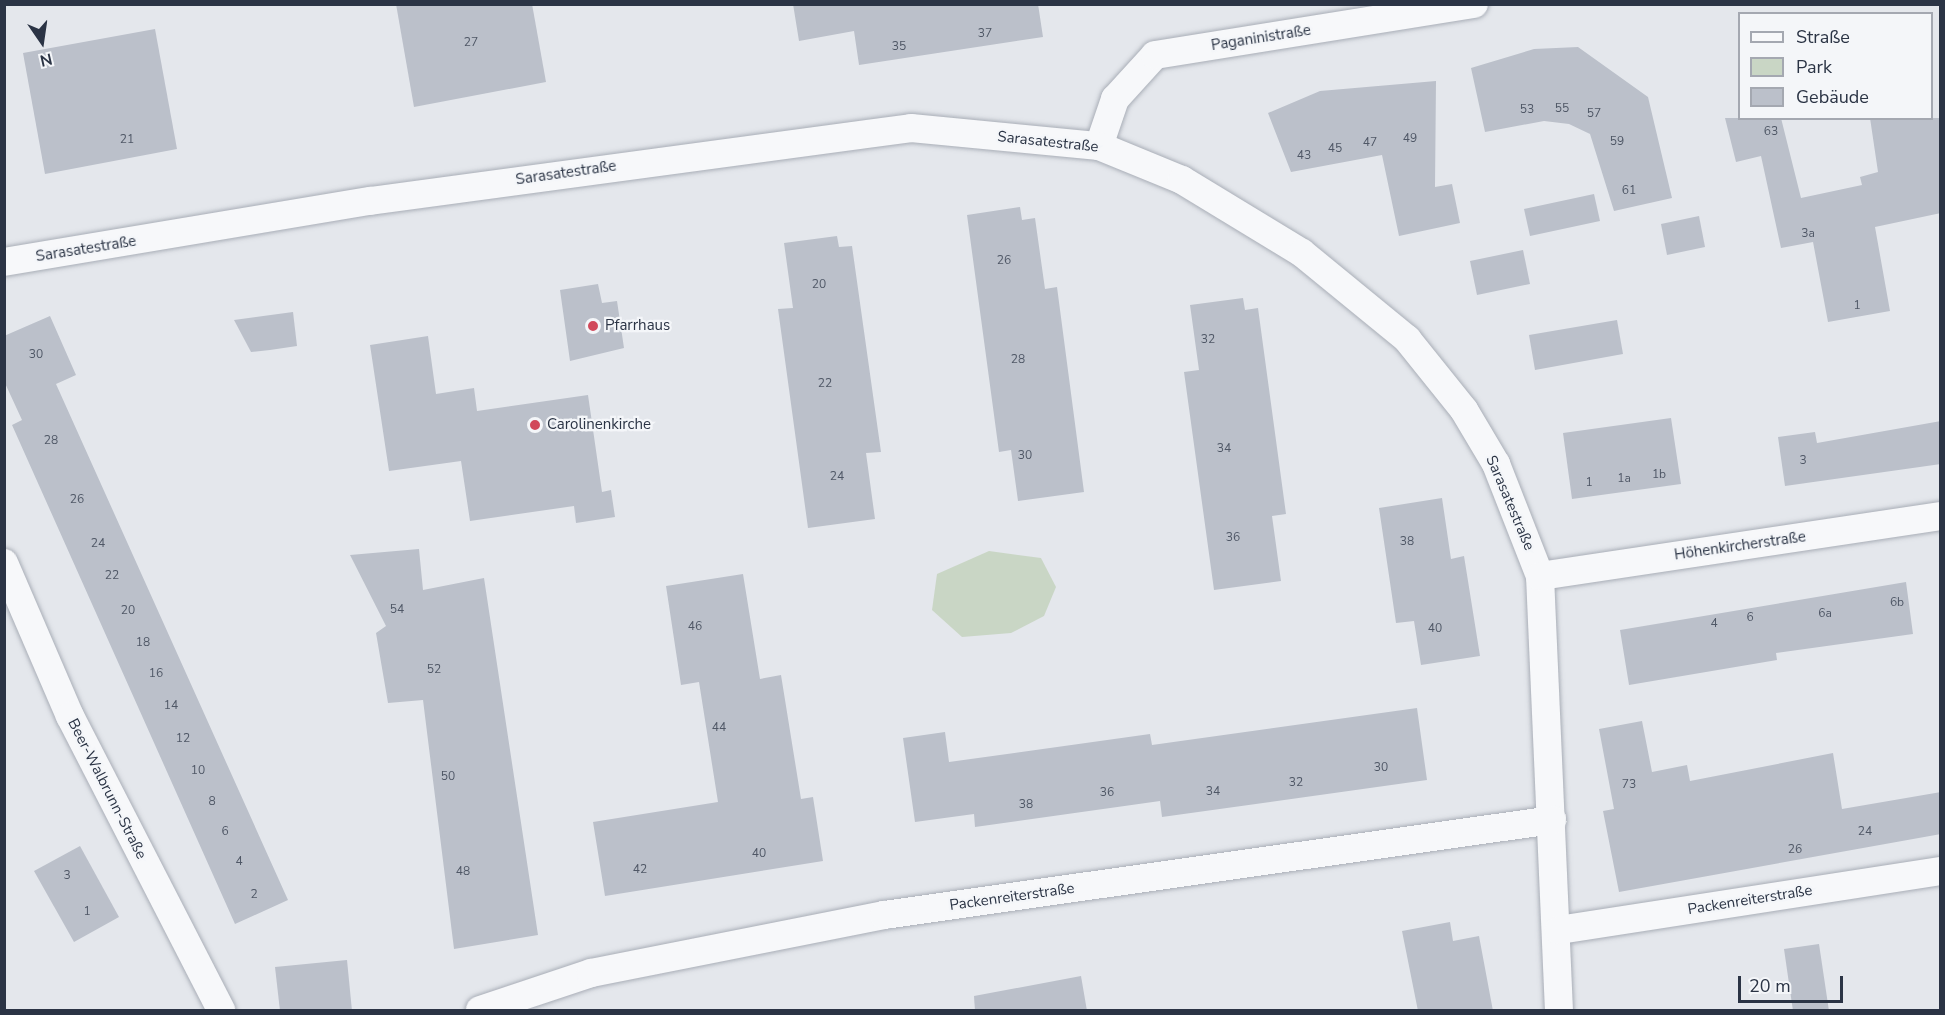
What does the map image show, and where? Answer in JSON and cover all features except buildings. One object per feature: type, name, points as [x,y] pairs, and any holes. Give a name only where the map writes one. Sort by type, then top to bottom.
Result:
[{"type":"street","name":"Paganinistraße","points":[[1099,146],[1115,99],[1155,55],[1474,4]]},
{"type":"street","name":"Sarasatestraße","points":[[4,262],[370,201],[899,129],[1099,146],[1182,180],[1302,253],[1407,339],[1464,410],[1496,464],[1540,576],[1559,930],[1559,1011]]},
{"type":"street","name":"Höhenkircherstraße","points":[[1540,576],[1941,516]]},
{"type":"street","name":"Beer-Walbrunn-Straße","points":[[4,564],[70,716],[221,1011]]},
{"type":"street","name":"Packenreiterstraße","points":[[480,1011],[591,972],[884,915],[1552,820]]},
{"type":"street","name":"Packenreiterstraße","points":[[1559,930],[1941,871]]},
{"type":"green space","points":[[989,551],[1041,558],[1056,587],[1044,616],[1011,633],[962,637],[932,610],[937,574]]},
{"type":"place","name":"Pfarrhaus","points":[[593,326]]},
{"type":"place","name":"Carolinenkirche","points":[[535,425]]}]
